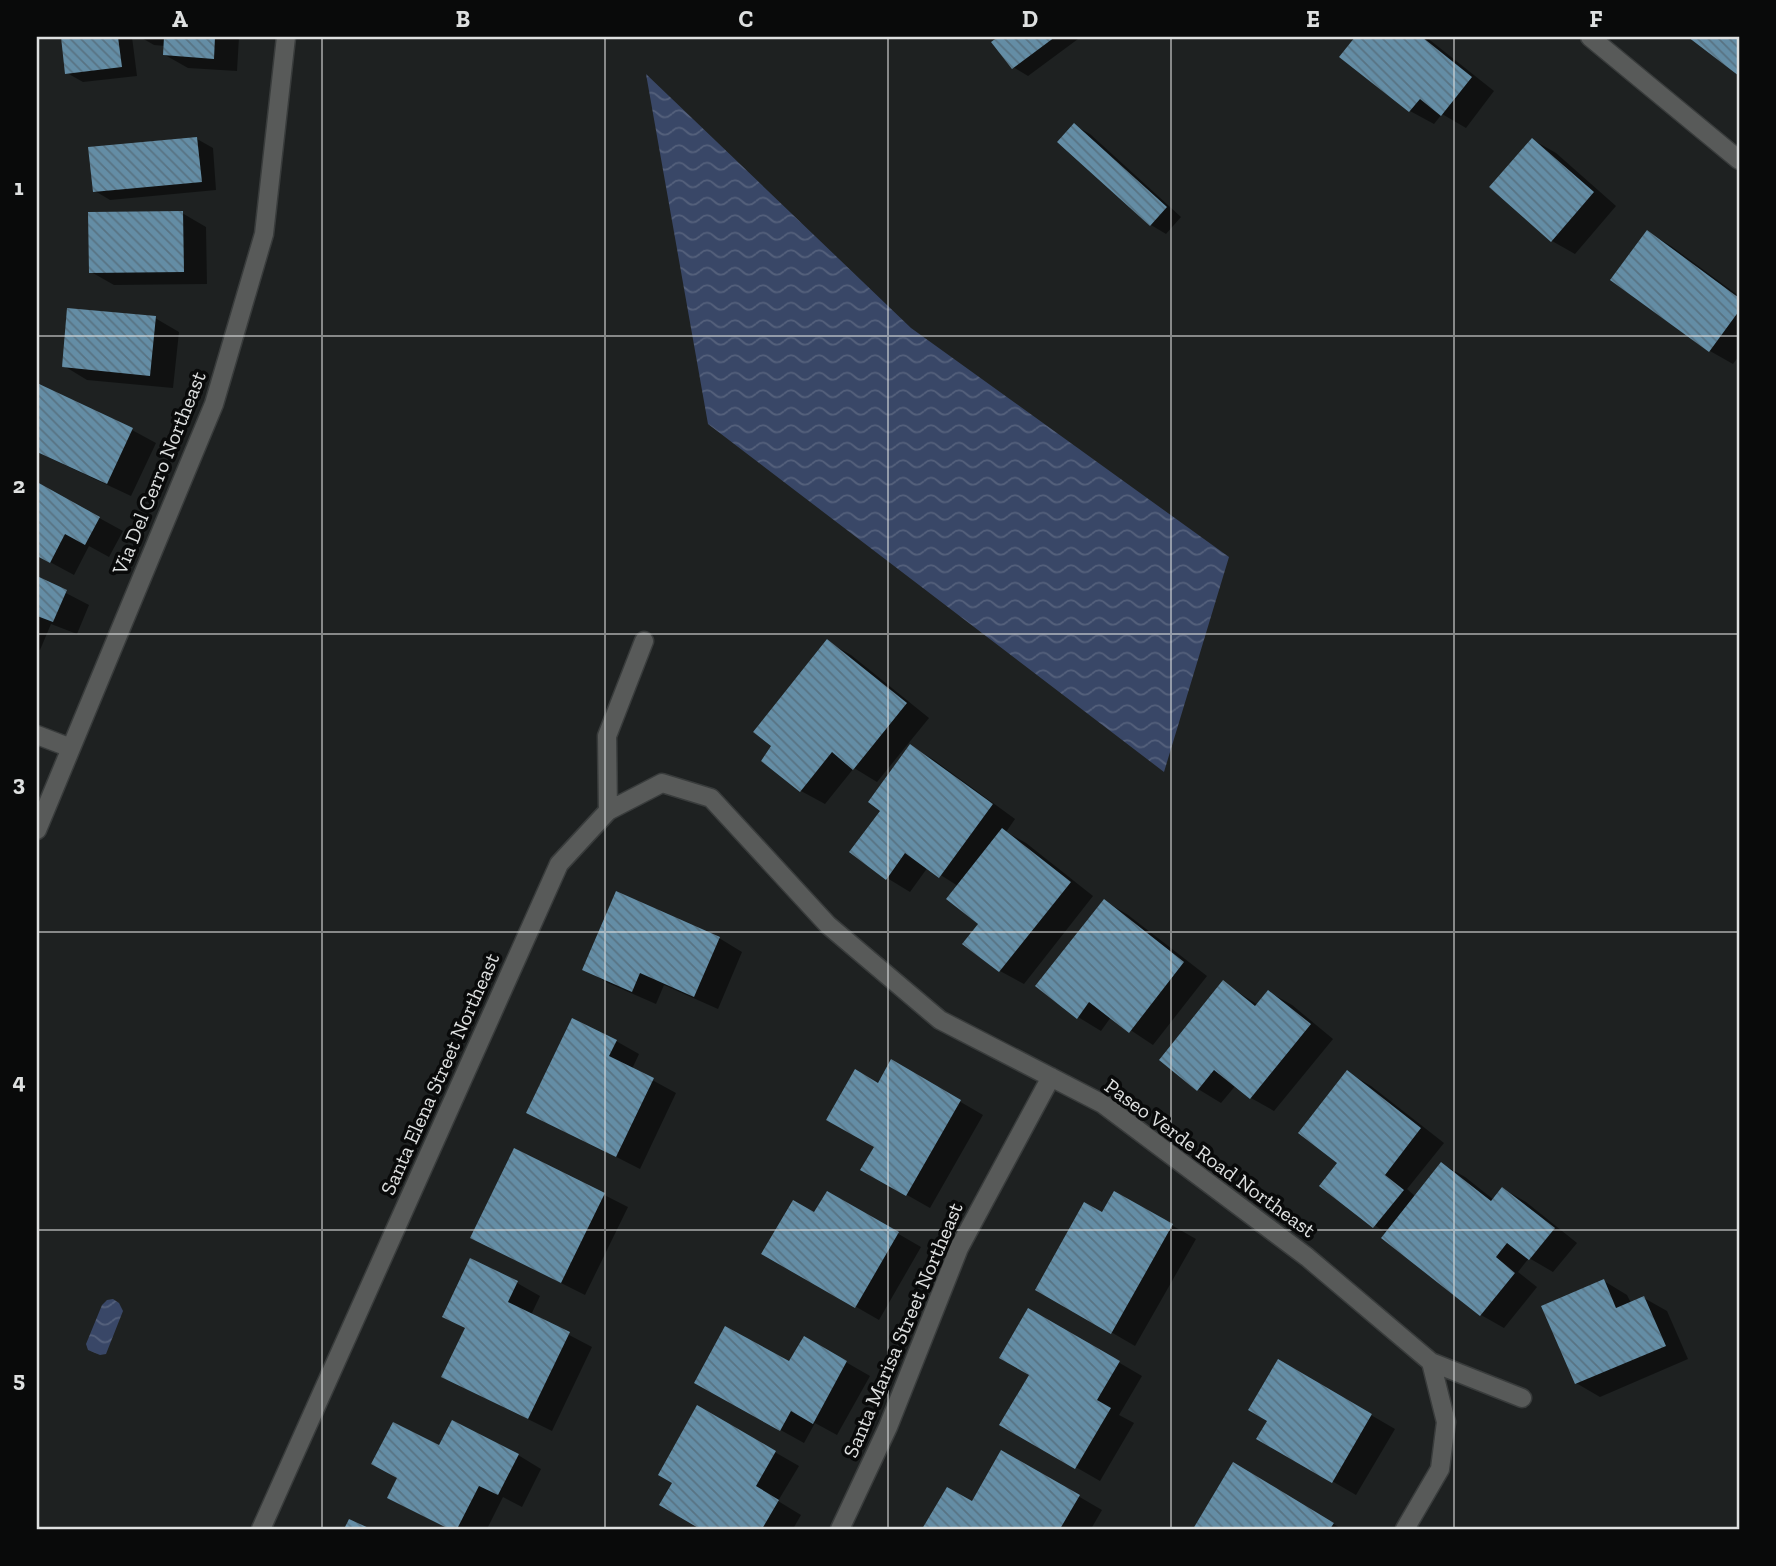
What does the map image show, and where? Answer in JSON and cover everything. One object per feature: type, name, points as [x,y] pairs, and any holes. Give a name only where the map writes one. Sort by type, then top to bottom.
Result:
[{"type":"street","name":"Via Del Cerro Northeast","points":[[37,830],[215,404],[264,234],[286,37]]},
{"type":"street","points":[[1590,37],[1739,160]]},
{"type":"street","points":[[608,811],[607,736],[644,641]]},
{"type":"street","points":[[37,735],[71,748]]},
{"type":"street","name":"Paseo Verde Road Northeast","points":[[608,811],[663,783],[710,798],[828,925],[940,1020],[1103,1104],[1307,1257],[1431,1362],[1522,1398]]},
{"type":"street","name":"Santa Elena Street Northeast","points":[[261,1529],[559,864],[608,811]]},
{"type":"street","name":"Santa Marisa Street Northeast","points":[[840,1529],[888,1427],[959,1248],[1051,1077]]},
{"type":"street","points":[[1405,1529],[1440,1469],[1446,1422],[1431,1362]]},
{"type":"water","points":[[646,74],[911,328],[1229,557],[1164,772],[708,424]]},
{"type":"water","points":[[113,1299],[123,1311],[106,1354],[100,1355],[88,1350],[86,1344],[102,1305]]},
{"type":"building","points":[[61,37],[118,37],[122,67],[65,74]]},
{"type":"building","points":[[164,37],[215,37],[214,59],[163,55]]},
{"type":"building","points":[[998,37],[1055,37],[1012,69],[991,42]]},
{"type":"building","points":[[1355,37],[1422,37],[1472,77],[1441,116],[1420,99],[1409,112],[1339,57]]},
{"type":"building","points":[[1688,37],[1739,37],[1739,76]]},
{"type":"building","points":[[1074,123],[1167,207],[1150,226],[1057,142]]},
{"type":"building","points":[[197,137],[202,182],[93,192],[88,147]]},
{"type":"building","points":[[1532,138],[1594,192],[1551,242],[1489,187]]},
{"type":"building","points":[[183,211],[184,272],[89,273],[88,212]]},
{"type":"building","points":[[1647,230],[1739,298],[1739,311],[1709,352],[1610,280]]},
{"type":"building","points":[[67,308],[156,316],[150,376],[62,367]]},
{"type":"building","points":[[37,383],[133,428],[107,484],[37,452]]},
{"type":"building","points":[[37,482],[100,517],[85,545],[65,534],[50,563],[37,556]]},
{"type":"building","points":[[37,576],[67,590],[53,622],[37,616]]},
{"type":"building","points":[[827,639],[907,703],[853,770],[832,752],[800,792],[761,761],[771,746],[753,732]]},
{"type":"building","points":[[910,744],[993,804],[939,878],[905,853],[886,880],[849,852],[880,811],[868,802]]},
{"type":"building","points":[[1002,828],[1071,882],[999,972],[962,944],[978,924],[946,899]]},
{"type":"building","points":[[616,891],[720,937],[694,997],[640,973],[632,992],[582,970]]},
{"type":"building","points":[[1104,899],[1184,962],[1129,1033],[1089,1002],[1077,1019],[1035,986]]},
{"type":"building","points":[[1223,980],[1255,1006],[1268,990],[1311,1024],[1250,1099],[1214,1070],[1197,1091],[1159,1060]]},
{"type":"building","points":[[572,1018],[617,1040],[609,1056],[654,1078],[616,1157],[526,1113]]},
{"type":"building","points":[[891,1059],[961,1100],[906,1196],[860,1170],[874,1147],[826,1120],[855,1069],[878,1083]]},
{"type":"building","points":[[1347,1070],[1421,1128],[1385,1175],[1404,1190],[1373,1228],[1319,1186],[1337,1163],[1298,1133]]},
{"type":"building","points":[[514,1148],[605,1193],[561,1283],[470,1238]]},
{"type":"building","points":[[1441,1162],[1491,1201],[1502,1187],[1555,1228],[1529,1260],[1507,1243],[1496,1257],[1515,1273],[1480,1316],[1381,1238]]},
{"type":"building","points":[[827,1191],[899,1232],[855,1308],[761,1254],[793,1200],[814,1212]]},
{"type":"building","points":[[1114,1191],[1173,1224],[1111,1334],[1035,1290],[1084,1202],[1102,1212]]},
{"type":"building","points":[[470,1258],[518,1281],[508,1302],[570,1332],[528,1419],[441,1377],[465,1328],[442,1317]]},
{"type":"building","points":[[1604,1279],[1616,1308],[1644,1296],[1666,1346],[1575,1384],[1541,1306]]},
{"type":"building","points":[[1028,1308],[1120,1361],[1097,1400],[1111,1408],[1075,1469],[999,1425],[1029,1375],[999,1358]]},
{"type":"building","points":[[725,1326],[789,1361],[804,1336],[847,1361],[813,1424],[791,1411],[780,1431],[694,1383]]},
{"type":"building","points":[[1278,1359],[1372,1414],[1332,1483],[1256,1439],[1267,1421],[1248,1410]]},
{"type":"building","points":[[697,1405],[776,1451],[756,1486],[779,1500],[762,1529],[700,1529],[659,1505],[672,1483],[658,1475]]},
{"type":"building","points":[[452,1420],[519,1454],[498,1495],[479,1486],[457,1529],[449,1529],[387,1498],[397,1478],[371,1464],[393,1422],[439,1445]]},
{"type":"building","points":[[1001,1450],[1080,1495],[1060,1529],[922,1529],[947,1487],[972,1501]]},
{"type":"building","points":[[1233,1462],[1334,1523],[1330,1529],[1193,1529]]},
{"type":"building","points":[[349,1519],[371,1529],[344,1529]]}]
